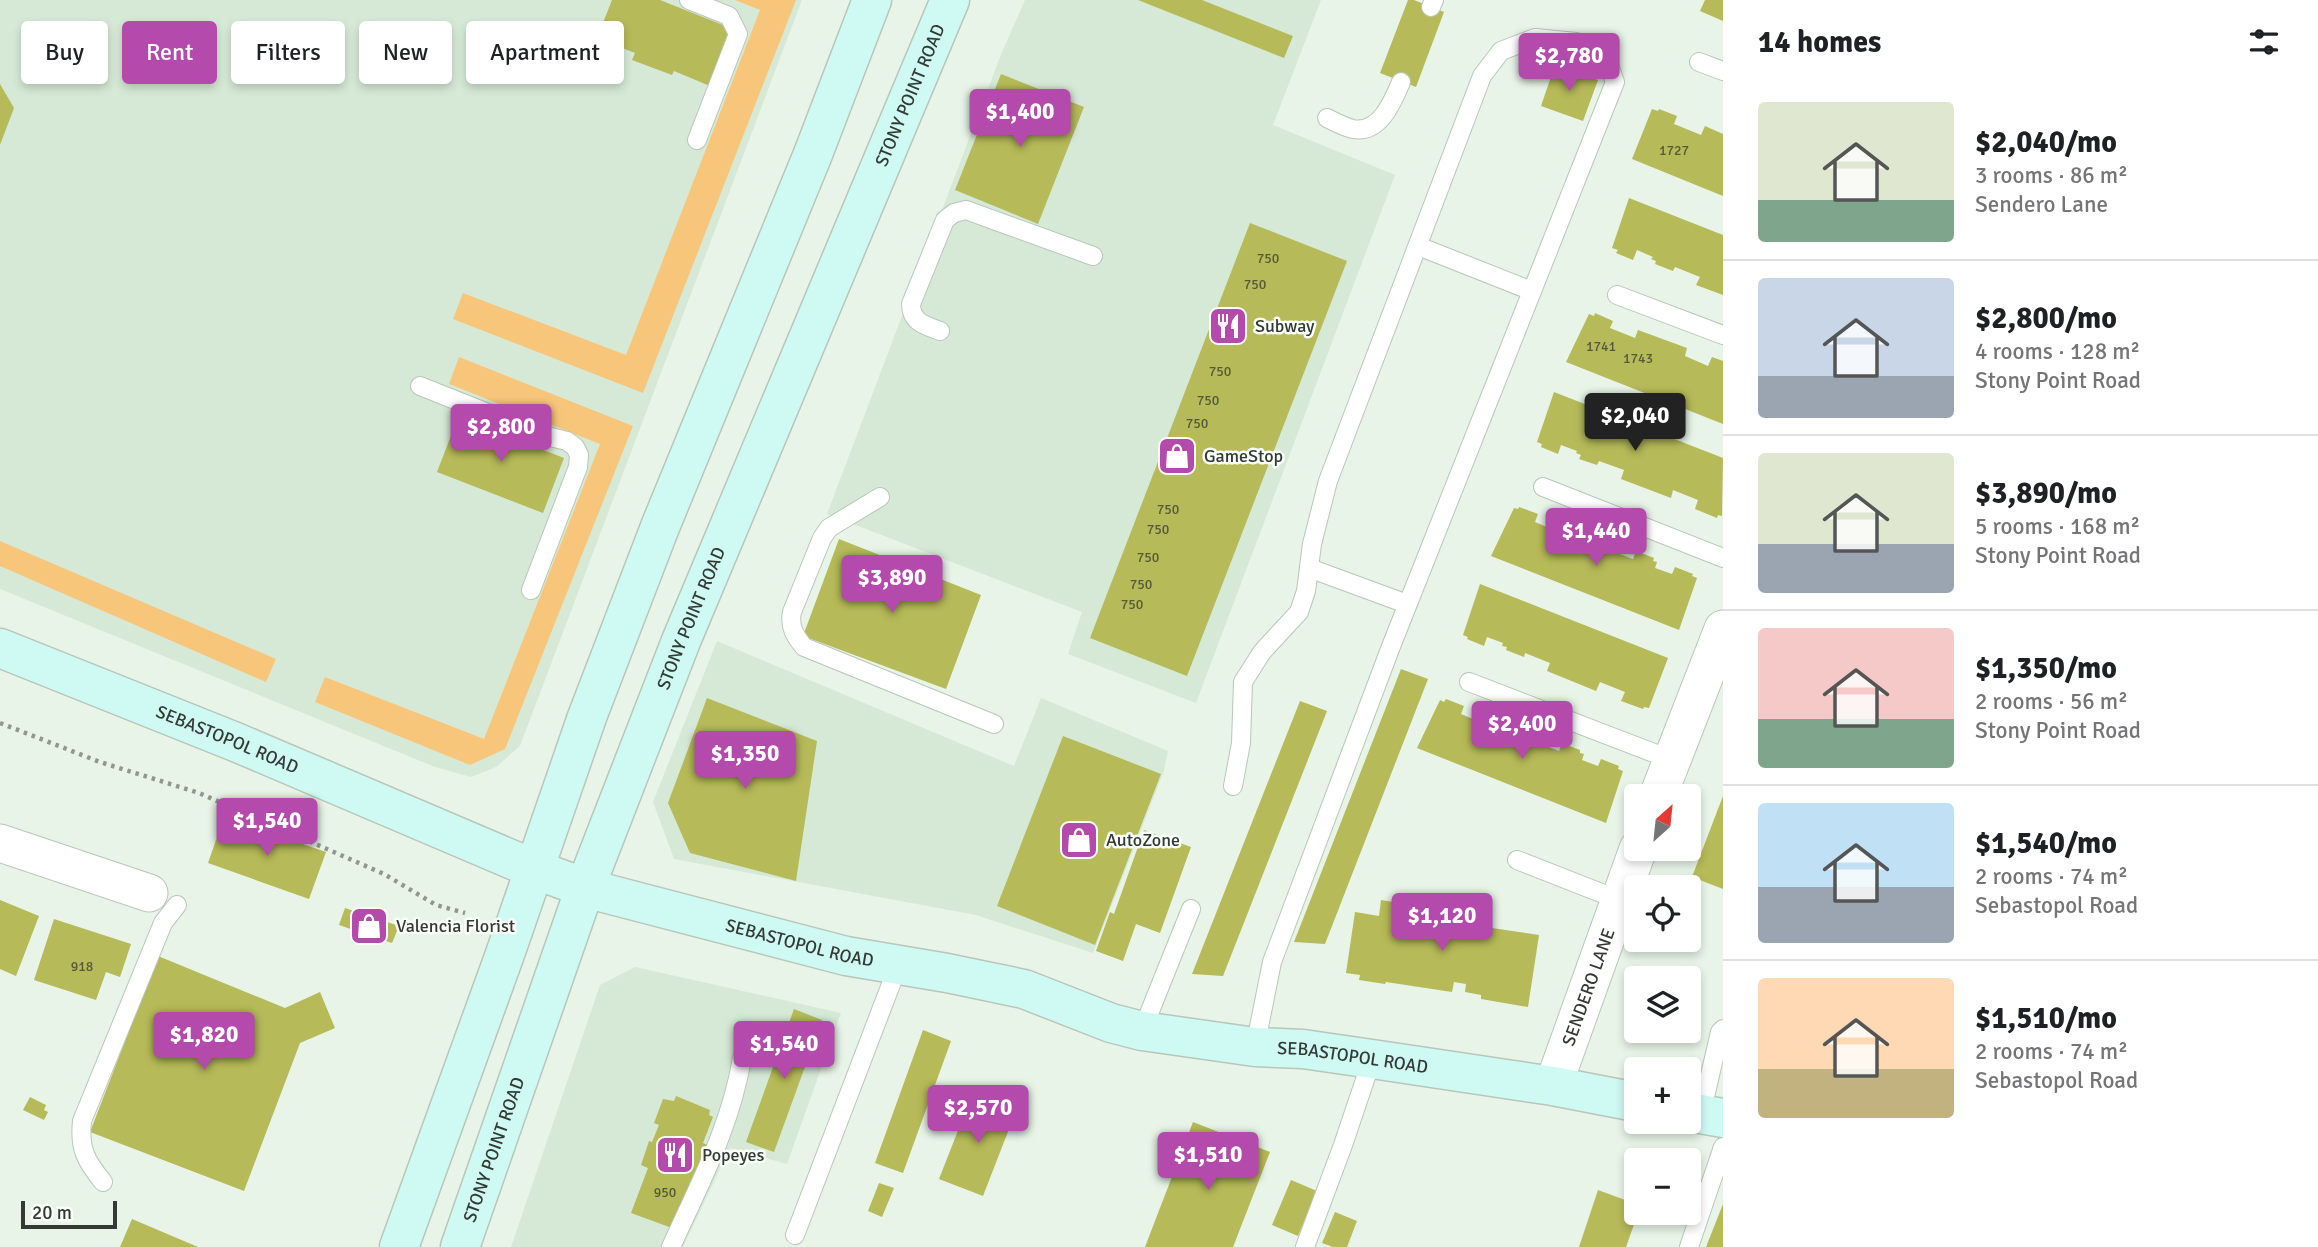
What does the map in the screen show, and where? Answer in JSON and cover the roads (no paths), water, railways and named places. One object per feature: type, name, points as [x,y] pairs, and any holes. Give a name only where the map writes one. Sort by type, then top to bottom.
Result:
[{"type":"main road","points":[[399,1247],[575,749],[655,539],[813,154],[872,0]]},
{"type":"main road","name":"STONY POINT ROAD","points":[[460,1247],[585,887],[703,586],[945,2]]},
{"type":"main road","name":"SEBASTOPOL ROAD","points":[[0,648],[262,753],[534,869],[585,887],[846,956],[1024,989],[1111,1023],[1142,1031],[1255,1047],[1303,1049],[1553,1086],[1624,1100]]},
{"type":"street","points":[[1663,784],[1723,629]]},
{"type":"street","points":[[0,843],[163,899]]},
{"type":"street","name":"SENDERO LANE","points":[[1553,1086],[1634,861]]},
{"type":"lane","points":[[689,0],[729,16],[738,34],[697,140]]},
{"type":"lane","points":[[1233,786],[1241,743],[1244,682],[1262,652],[1300,612],[1307,591],[1312,544],[1328,481],[1482,76],[1501,51],[1535,38],[1576,42],[1609,65],[1615,82],[1408,604],[1272,962],[1255,1047]]},
{"type":"lane","points":[[1699,62],[1723,71]]},
{"type":"lane","points":[[1327,118],[1353,129],[1364,129],[1384,116],[1401,82]]},
{"type":"lane","points":[[940,331],[918,323],[911,314],[911,304],[945,220],[954,213],[967,210],[1093,256]]},
{"type":"lane","points":[[1418,246],[1532,291]]},
{"type":"lane","points":[[1617,295],[1723,335]]},
{"type":"lane","points":[[420,386],[543,435],[567,441],[575,447],[579,455],[578,467],[531,590]]},
{"type":"lane","points":[[1543,487],[1723,558]]},
{"type":"lane","points":[[880,497],[829,528],[822,538],[792,611],[790,622],[795,637],[804,648],[994,724]]},
{"type":"lane","points":[[1309,568],[1408,604]]},
{"type":"lane","points":[[1469,682],[1672,760]]},
{"type":"lane","points":[[1517,860],[1619,900]]},
{"type":"lane","points":[[103,1182],[87,1163],[80,1136],[82,1121],[163,923],[163,899]]},
{"type":"lane","points":[[1142,1031],[1191,909]]},
{"type":"lane","points":[[795,1235],[898,966]]},
{"type":"lane","points":[[1704,1115],[1720,1032],[1723,1029]]},
{"type":"lane","points":[[671,1247],[726,1124],[737,1093],[742,1058]]},
{"type":"lane","points":[[1305,1247],[1372,1059]]},
{"type":"lane","points":[[1689,1247],[1723,1147]]},
{"type":"place","name":"Subway","points":[[1228,326]]},
{"type":"place","name":"GameStop","points":[[1177,456]]},
{"type":"place","name":"AutoZone","points":[[1079,840]]},
{"type":"place","name":"Valencia Florist","points":[[369,926]]},
{"type":"place","name":"Popeyes","points":[[675,1155]]}]
